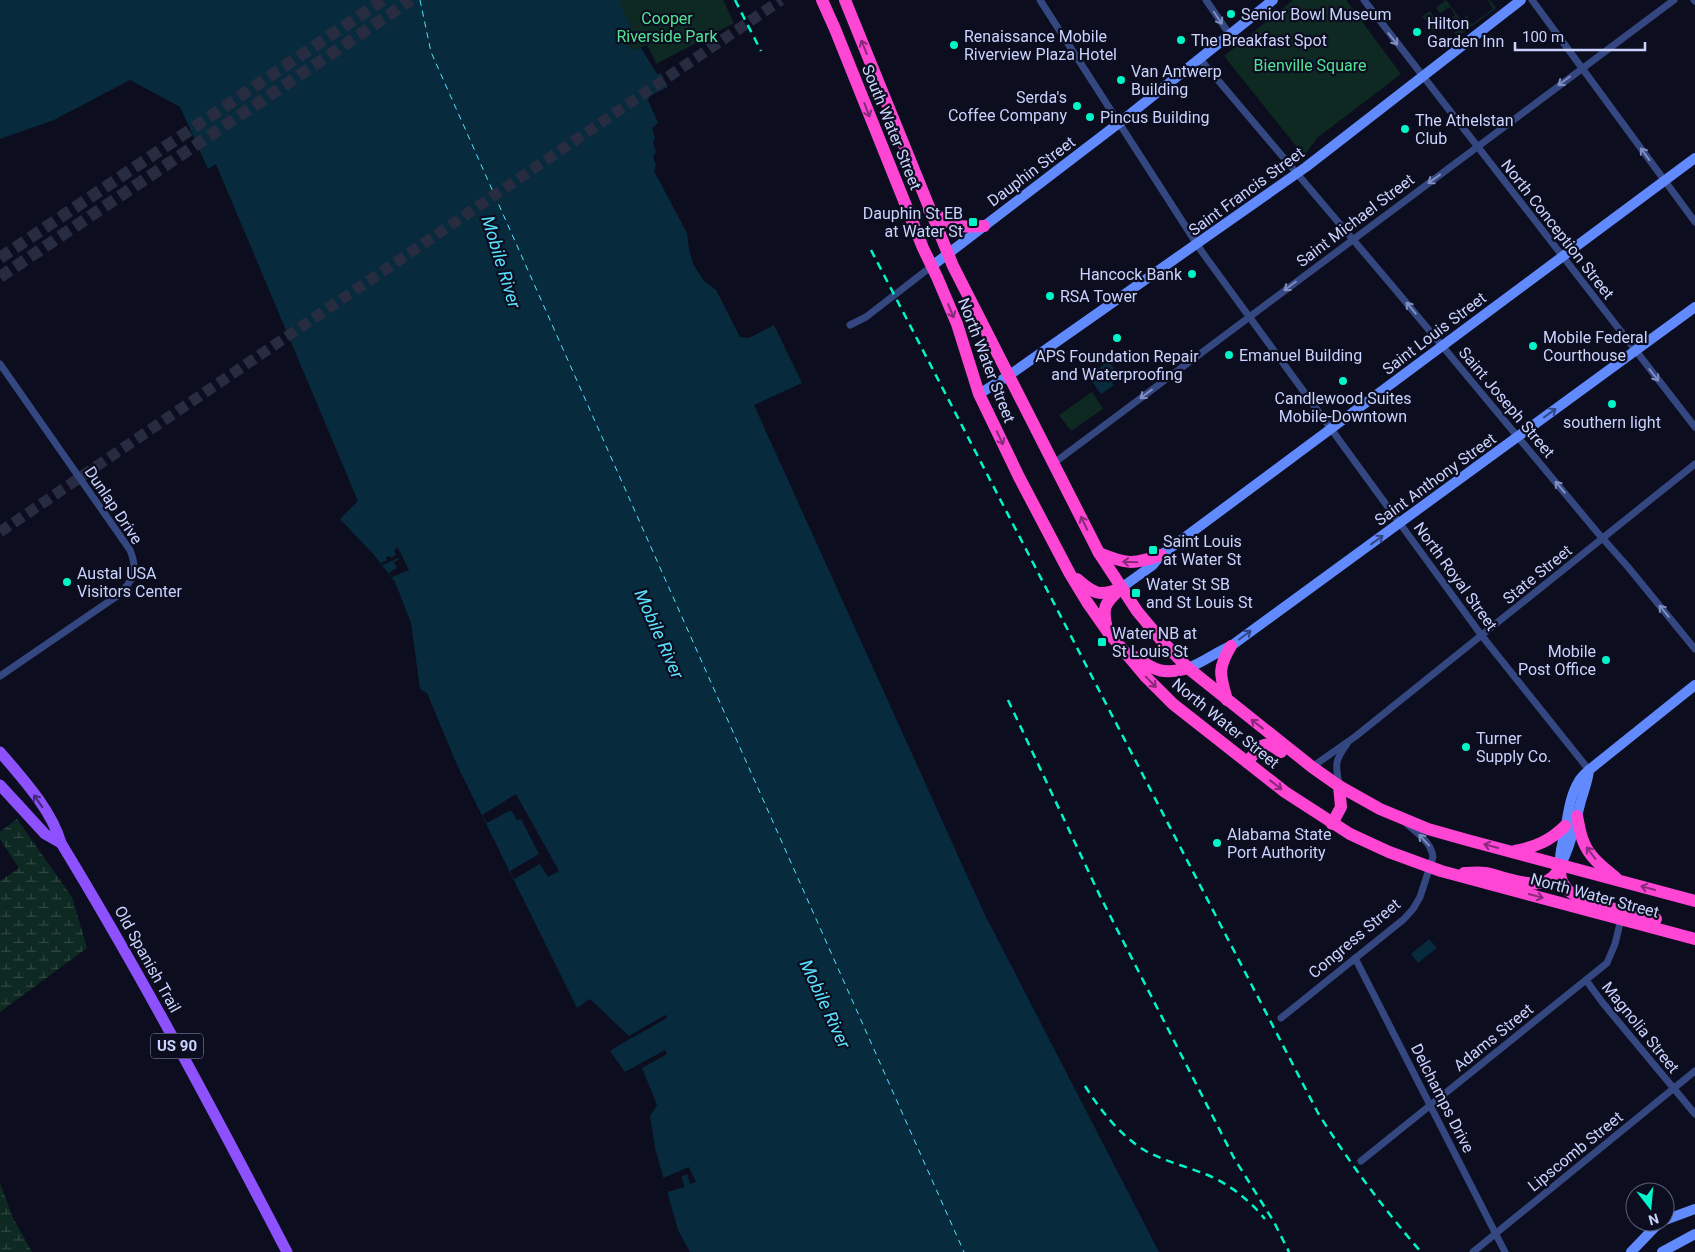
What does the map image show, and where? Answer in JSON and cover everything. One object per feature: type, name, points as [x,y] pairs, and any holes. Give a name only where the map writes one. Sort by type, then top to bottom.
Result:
[{"type":"highway","name":"South Water Street","points":[[822,0],[932,266]]},
{"type":"highway","name":"South Water Street","points":[[845,0],[948,254]]},
{"type":"highway","points":[[929,210],[956,226],[984,226]]},
{"type":"highway","name":"North Water Street","points":[[948,254],[1099,553],[1137,611],[1188,668],[1312,767],[1339,786],[1401,819],[1428,829],[1560,866],[1695,901]]},
{"type":"highway","name":"North Water Street","points":[[932,266],[957,324],[979,394],[1019,477],[1070,574],[1087,602],[1118,645],[1173,704],[1285,792],[1332,824],[1389,852],[1447,873],[1694,939]]},
{"type":"highway","points":[[1099,553],[1118,561],[1132,563],[1161,555]]},
{"type":"highway","points":[[1070,574],[1093,592],[1102,594],[1121,588]]},
{"type":"highway","points":[[1108,632],[1104,608],[1121,588]]},
{"type":"highway","points":[[1118,645],[1151,668],[1175,672],[1188,668]]},
{"type":"highway","points":[[1227,700],[1221,678],[1221,667],[1223,659],[1231,646]]},
{"type":"highway","points":[[1247,762],[1261,746],[1269,744],[1295,763],[1312,767]]},
{"type":"highway","points":[[1332,824],[1341,807],[1339,786]]},
{"type":"highway","points":[[1577,816],[1587,850],[1619,881]]},
{"type":"highway","points":[[1510,852],[1531,848],[1544,843],[1565,826]]},
{"type":"highway","points":[[1447,873],[1482,873],[1534,884],[1550,879],[1557,873],[1560,866]]},
{"type":"highway","points":[[1560,866],[1562,882],[1577,897],[1663,921],[1694,939]]},
{"type":"main road","name":"Old Spanish Trail","points":[[0,752],[56,826],[61,843],[109,923],[165,1023],[287,1252]]},
{"type":"main road","name":"Old Spanish Trail","points":[[0,785],[45,834],[61,843]]},
{"type":"street","name":"North Royal Street","points":[[1040,0],[1197,244],[1249,317],[1482,636],[1590,770]]},
{"type":"street","points":[[1206,0],[1230,36]]},
{"type":"street","name":"Dauphin Street","points":[[850,325],[866,317],[1119,123],[1273,0]]},
{"type":"street","name":"North Conception Street","points":[[1364,0],[1695,427]]},
{"type":"street","name":"Saint Francis Street","points":[[979,394],[1008,376],[1296,174],[1521,0]]},
{"type":"street","points":[[1532,0],[1695,222]]},
{"type":"street","name":"Saint Michael Street","points":[[1054,463],[1674,0]]},
{"type":"street","name":"Saint Joseph Street","points":[[1200,59],[1443,346],[1695,649]]},
{"type":"street","name":"Saint Louis Street","points":[[1121,588],[1153,565],[1161,555],[1695,158]]},
{"type":"street","name":"Saint Anthony Street","points":[[1188,668],[1200,664],[1217,652],[1231,646],[1695,307]]},
{"type":"street","name":"Dunlap Drive","points":[[0,364],[130,550],[135,569],[127,587],[117,596],[0,676]]},
{"type":"street","name":"State Street","points":[[1312,767],[1349,742],[1695,464]]},
{"type":"street","points":[[1560,866],[1559,854],[1565,826],[1571,801],[1579,781],[1695,685]]},
{"type":"street","name":"State Street","points":[[1339,786],[1337,758],[1349,742]]},
{"type":"street","points":[[1560,866],[1567,853],[1588,783],[1590,770]]},
{"type":"street","points":[[1401,819],[1429,845],[1433,857],[1430,868]]},
{"type":"street","name":"Congress Street","points":[[1280,1018],[1404,919],[1420,897],[1430,868]]},
{"type":"street","name":"Adams Street","points":[[1361,1161],[1607,962],[1615,944],[1621,919]]},
{"type":"street","name":"Delchamps Drive","points":[[1355,958],[1505,1252]]},
{"type":"street","name":"Magnolia Street","points":[[1586,980],[1695,1114]]},
{"type":"street","name":"Lipscomb Street","points":[[1473,1252],[1695,1071]]},
{"type":"street","points":[[1675,1217],[1695,1210]]},
{"type":"street","points":[[1631,1252],[1650,1232]]},
{"type":"street","points":[[1662,1252],[1695,1234]]},
{"type":"green space","name":"Cooper Riverside Park","points":[[619,0],[723,0],[734,23],[656,64],[647,45],[634,50],[627,46],[626,38],[631,32]]},
{"type":"green space","name":"Bienville Square","points":[[1293,0],[1346,0],[1401,74],[1317,138],[1304,156],[1224,56]]},
{"type":"green space","points":[[1446,0],[1461,20],[1467,16],[1472,24],[1493,9],[1488,0],[1496,8],[1459,36],[1454,33],[1460,28],[1454,20],[1448,24],[1447,22],[1455,15],[1450,7],[1440,13],[1436,8]]},
{"type":"green space","points":[[1430,11],[1434,20],[1435,33],[1422,16]]},
{"type":"green space","points":[[1092,392],[1103,409],[1071,431],[1059,415]]},
{"type":"green space","points":[[17,819],[72,897],[87,948],[0,1012],[0,881],[19,868],[0,839],[0,832]]},
{"type":"green space","points":[[0,1183],[13,1218],[32,1252],[0,1252]]},
{"type":"water","name":"Mobile River","points":[[0,0],[619,0],[632,32],[626,38],[627,46],[635,50],[647,45],[668,87],[650,96],[648,100],[658,123],[652,128],[656,152],[653,157],[656,165],[654,171],[687,233],[693,264],[704,281],[716,290],[740,337],[749,338],[774,325],[802,383],[754,405],[984,913],[1159,1252],[690,1252],[678,1230],[655,1148],[650,1116],[657,1105],[642,1068],[629,1075],[610,1051],[631,1038],[590,999],[577,1008],[458,767],[427,693],[420,689],[411,623],[395,582],[375,556],[340,519],[358,501],[216,164],[208,169],[180,107],[130,80],[54,120],[0,139]]},
{"type":"water","points":[[1312,59],[1316,59],[1320,65],[1316,71],[1312,71],[1308,67],[1308,63]]},
{"type":"water","points":[[1109,361],[1117,373],[1110,379],[1114,385],[1101,394],[1088,376]]},
{"type":"water","points":[[1429,939],[1437,948],[1418,963],[1411,954]]},
{"type":"pier","points":[[647,45],[661,73],[657,74],[641,48]]},
{"type":"pier","points":[[398,548],[409,570],[392,577],[389,573],[397,568],[394,562],[399,560],[398,558],[383,565],[381,563],[387,560],[386,557],[390,556],[391,558],[396,555],[394,550]]},
{"type":"pier","points":[[516,794],[559,871],[548,877],[540,864],[514,879],[510,871],[539,854],[521,819],[517,820],[511,810],[487,823],[482,815]]},
{"type":"pier","points":[[665,1015],[667,1018],[632,1038],[629,1036]]},
{"type":"pier","points":[[665,1050],[667,1054],[642,1068],[629,1075],[625,1072]]},
{"type":"pier","points":[[689,1167],[696,1182],[690,1184],[687,1174],[681,1177],[685,1187],[667,1192],[663,1178]]},
{"type":"ferry route","points":[[420,0],[431,52],[964,1252]]},
{"type":"tunnel","points":[[0,258],[383,0]]},
{"type":"tunnel","points":[[0,277],[411,0]]},
{"type":"tunnel","points":[[0,532],[781,0]]},
{"type":"railway","points":[[735,0],[761,51]]},
{"type":"railway","points":[[871,250],[1318,1113],[1367,1184],[1421,1252]]},
{"type":"railway","points":[[1008,700],[1100,896],[1234,1158],[1274,1222],[1289,1252]]},
{"type":"railway","points":[[1085,1086],[1111,1121],[1135,1144],[1160,1158],[1204,1173],[1227,1185],[1241,1195],[1265,1219]]},
{"type":"place","name":"Senior Bowl Museum","points":[[1231,14]]},
{"type":"place","name":"Hilton Garden Inn","points":[[1417,32]]},
{"type":"place","name":"The Breakfast Spot","points":[[1181,40]]},
{"type":"place","name":"Renaissance Mobile Riverview Plaza Hotel","points":[[954,45]]},
{"type":"place","name":"Van Antwerp Building","points":[[1121,80]]},
{"type":"place","name":"Serda's Coffee Company","points":[[1077,106]]},
{"type":"place","name":"Pincus Building","points":[[1090,117]]},
{"type":"place","name":"The Athelstan Club","points":[[1405,129]]},
{"type":"place","name":"Dauphin St EB at Water St","points":[[973,222]]},
{"type":"place","name":"Hancock Bank","points":[[1192,274]]},
{"type":"place","name":"RSA Tower","points":[[1050,296]]},
{"type":"place","name":"APS Foundation Repair and Waterproofing","points":[[1117,338]]},
{"type":"place","name":"Mobile Federal Courthouse","points":[[1533,346]]},
{"type":"place","name":"Emanuel Building","points":[[1229,355]]},
{"type":"place","name":"Candlewood Suites Mobile-Downtown","points":[[1343,381]]},
{"type":"place","name":"southern light","points":[[1612,404]]},
{"type":"place","name":"Saint Louis at Water St","points":[[1153,550]]},
{"type":"place","name":"Austal USA Visitors Center","points":[[67,582]]},
{"type":"place","name":"Water St SB and St Louis St","points":[[1136,593]]},
{"type":"place","name":"Water NB at St Louis St","points":[[1102,642]]},
{"type":"place","name":"Mobile Post Office","points":[[1606,660]]},
{"type":"place","name":"Turner Supply Co.","points":[[1466,747]]},
{"type":"place","name":"Alabama State Port Authority","points":[[1217,843]]}]
